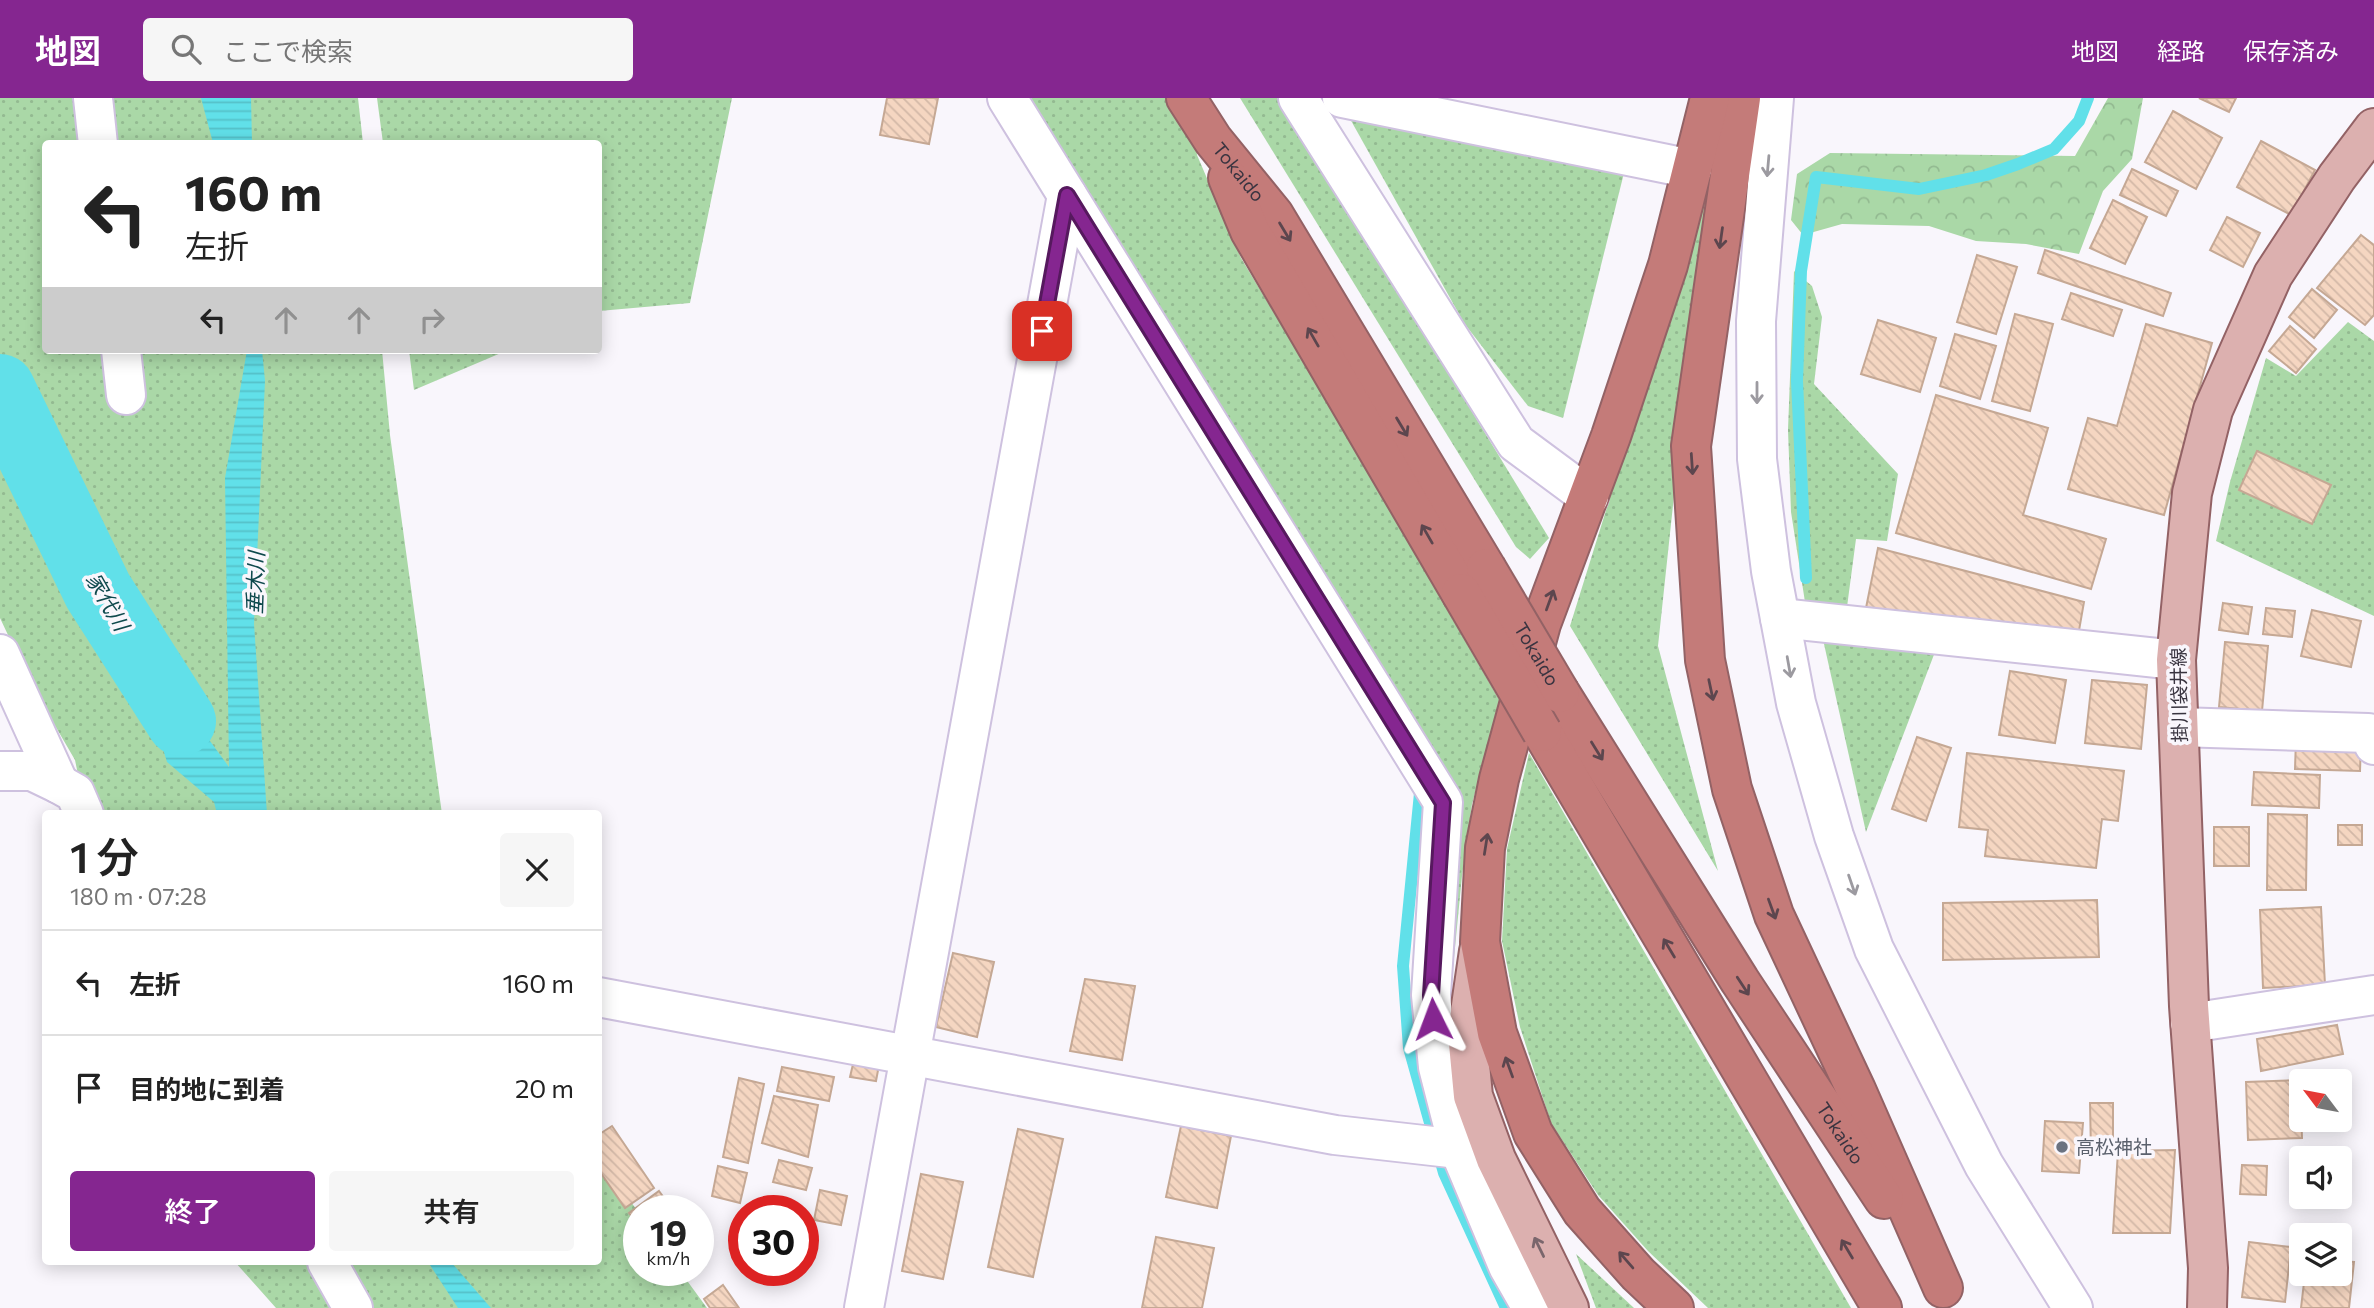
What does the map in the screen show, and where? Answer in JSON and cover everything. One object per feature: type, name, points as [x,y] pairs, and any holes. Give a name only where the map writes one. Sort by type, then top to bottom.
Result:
[{"type":"highway","name":"Tokaido","points":[[1186,98],[1213,140],[1274,215],[1474,581],[1542,732],[1882,1308]]},
{"type":"highway","points":[[1674,1308],[1638,1274],[1583,1211],[1533,1133],[1497,1033],[1480,942],[1485,848],[1499,779],[1541,624],[1589,497],[1668,265],[1710,98]]},
{"type":"highway","points":[[1741,98],[1690,446],[1705,660],[1732,789],[1774,915],[1951,1298]]},
{"type":"highway","name":"Tokaido","points":[[1474,581],[1560,693],[1740,982],[1951,1298]]},
{"type":"main road","name":"掛川袋井線","points":[[2207,1308],[2208,1268],[2190,1023],[2176,660],[2192,493],[2213,410],[2273,275],[2337,177],[2374,128]]},
{"type":"main road","points":[[1480,942],[1467,1033],[1473,1096],[1496,1159],[1569,1308]]},
{"type":"street","points":[[93,98],[98,140]]},
{"type":"street","points":[[1298,98],[1516,443],[1589,497]]},
{"type":"street","points":[[1342,98],[1692,169]]},
{"type":"street","points":[[1774,98],[1756,321],[1757,459],[1771,571],[1796,703],[1835,836],[1874,949],[1984,1165],[2073,1308]]},
{"type":"street","points":[[1022,104],[1067,195],[1443,803],[1431,995],[1438,1067],[1459,1149],[1508,1266],[1532,1308]]},
{"type":"street","points":[[864,1308],[1067,195]]},
{"type":"street","points":[[121,354],[125,395]]},
{"type":"street","points":[[1780,618],[2176,660]]},
{"type":"street","points":[[0,654],[59,784]]},
{"type":"street","points":[[2179,727],[2368,733],[2374,745]]},
{"type":"street","points":[[0,771],[32,771],[75,793],[82,810]]},
{"type":"street","points":[[2190,1023],[2374,995]]},
{"type":"street","points":[[602,998],[1335,1135],[1459,1149]]},
{"type":"street","points":[[329,1265],[354,1308]]},
{"type":"green space","points":[[0,98],[358,98],[363,140],[42,140],[42,354],[382,354],[390,435],[441,810],[85,810],[75,760],[32,686],[0,618]]},
{"type":"green space","points":[[377,98],[732,98],[690,303],[602,311],[602,140],[383,140]]},
{"type":"green space","points":[[1023,98],[1192,98],[1197,155],[1241,258],[1500,701],[1472,804],[1448,1019],[1456,799]]},
{"type":"green space","points":[[1240,98],[1281,98],[1549,538],[1530,559],[1516,547]]},
{"type":"green space","points":[[2108,98],[2143,98],[2132,159],[2103,191],[2079,254],[2026,244],[1976,241],[1929,226],[1842,224],[1803,235],[1791,220],[1797,174],[1830,153],[2075,156]]},
{"type":"green space","points":[[1349,117],[1624,173],[1563,418],[1528,406],[1464,323]]},
{"type":"green space","points":[[1707,186],[1658,646],[1718,871],[1570,626]]},
{"type":"green space","points":[[1794,271],[1812,286],[1822,317],[1814,384],[1898,474],[1887,541],[1856,539],[1845,622],[1805,602],[1791,512],[1788,430]]},
{"type":"green space","points":[[2348,322],[2374,341],[2374,616],[2216,541],[2266,358],[2296,376]]},
{"type":"green space","points":[[410,354],[499,354],[414,390]]},
{"type":"green space","points":[[1822,635],[1935,652],[1866,832]]},
{"type":"green space","points":[[1529,753],[1851,1308],[1708,1308],[1648,1251],[1598,1195],[1551,1123],[1520,1027],[1502,941],[1507,849]]},
{"type":"green space","points":[[602,1162],[626,1195],[623,1195],[623,1286],[691,1286],[707,1308],[276,1308],[238,1265],[602,1265]]},
{"type":"green space","points":[[1576,1254],[1634,1308],[1596,1308]]},
{"type":"water","points":[[201,98],[251,98],[252,140],[212,140]]},
{"type":"water","points":[[246,354],[262,354],[265,381],[254,624],[267,810],[216,810],[214,802],[167,762],[129,640],[115,611],[229,767],[225,478]]},
{"type":"water","points":[[430,1265],[454,1265],[491,1308],[458,1308]]},
{"type":"building","points":[[887,98],[938,98],[929,144],[880,135]]},
{"type":"building","points":[[2199,98],[2236,98],[2229,112]]},
{"type":"building","points":[[2173,111],[2222,138],[2196,189],[2145,162]]},
{"type":"building","points":[[2261,141],[2315,170],[2291,215],[2237,187]]},
{"type":"building","points":[[2132,169],[2178,191],[2166,216],[2120,195]]},
{"type":"building","points":[[2113,200],[2147,217],[2125,264],[2090,248]]},
{"type":"building","points":[[2227,217],[2260,233],[2243,267],[2210,250]]},
{"type":"building","points":[[2361,235],[2374,245],[2374,315],[2365,325],[2317,288]]},
{"type":"building","points":[[2045,250],[2171,293],[2163,316],[2038,273]]},
{"type":"building","points":[[1977,255],[2017,267],[1996,334],[1957,322]]},
{"type":"building","points":[[2312,289],[2337,310],[2314,338],[2289,317]]},
{"type":"building","points":[[2071,293],[2122,310],[2113,336],[2062,319]]},
{"type":"building","points":[[2015,314],[2053,324],[2030,411],[1992,401]]},
{"type":"building","points":[[1878,320],[1936,338],[1920,392],[1861,374]]},
{"type":"building","points":[[2146,324],[2212,343],[2164,515],[2068,489],[2088,418],[2117,426]]},
{"type":"building","points":[[2290,326],[2316,349],[2296,373],[2269,351]]},
{"type":"building","points":[[1955,334],[1996,346],[1980,399],[1940,386]]},
{"type":"building","points":[[1936,395],[2048,428],[2023,515],[2106,539],[2091,589],[1896,533]]},
{"type":"building","points":[[2257,451],[2331,485],[2312,524],[2239,490]]},
{"type":"building","points":[[1878,548],[2084,602],[2077,642],[1865,613]]},
{"type":"building","points":[[2223,603],[2252,607],[2248,634],[2219,630]]},
{"type":"building","points":[[2266,608],[2295,611],[2292,637],[2263,634]]},
{"type":"building","points":[[2312,610],[2361,621],[2351,667],[2301,656]]},
{"type":"building","points":[[2225,642],[2268,646],[2262,711],[2219,707]]},
{"type":"building","points":[[2010,671],[2066,680],[2055,743],[1999,735]]},
{"type":"building","points":[[2092,680],[2147,685],[2141,749],[2085,743]]},
{"type":"building","points":[[1917,737],[1951,748],[1926,821],[1892,809]]},
{"type":"building","points":[[2296,739],[2361,742],[2360,771],[2295,769]]},
{"type":"building","points":[[1967,753],[2124,771],[2118,821],[2102,819],[2096,868],[1985,856],[1988,830],[1959,827]]},
{"type":"building","points":[[2254,772],[2320,775],[2319,808],[2252,805]]},
{"type":"building","points":[[2268,814],[2307,815],[2306,890],[2267,890]]},
{"type":"building","points":[[2338,825],[2362,825],[2362,845],[2338,845]]},
{"type":"building","points":[[2214,827],[2249,827],[2249,866],[2214,866]]},
{"type":"building","points":[[2097,900],[2099,957],[1943,960],[1943,903]]},
{"type":"building","points":[[2321,907],[2325,985],[2263,988],[2260,910]]},
{"type":"building","points":[[953,953],[994,962],[977,1037],[936,1027]]},
{"type":"building","points":[[1085,979],[1135,986],[1122,1060],[1070,1051]]},
{"type":"building","points":[[2337,1025],[2343,1054],[2261,1071],[2257,1039]]},
{"type":"building","points":[[854,1060],[879,1065],[876,1081],[850,1077]]},
{"type":"building","points":[[782,1067],[834,1077],[829,1101],[777,1091]]},
{"type":"building","points":[[739,1078],[764,1084],[748,1163],[723,1157]]},
{"type":"building","points":[[2289,1080],[2289,1132],[2302,1132],[2302,1138],[2248,1140],[2246,1082]]},
{"type":"building","points":[[774,1096],[818,1105],[808,1157],[762,1143]]},
{"type":"building","points":[[2090,1103],[2113,1103],[2113,1151],[2091,1152]]},
{"type":"building","name":"高松神社","points":[[2045,1121],[2083,1123],[2079,1173],[2042,1171]]},
{"type":"building","points":[[612,1126],[654,1188],[644,1195],[623,1195],[623,1205],[602,1175],[602,1132]]},
{"type":"building","points":[[1181,1126],[1231,1136],[1217,1208],[1166,1197]]},
{"type":"building","points":[[1018,1129],[1063,1139],[1033,1277],[988,1267]]},
{"type":"building","points":[[2175,1150],[2170,1233],[2113,1233],[2118,1151]]},
{"type":"building","points":[[779,1160],[812,1168],[806,1190],[773,1182]]},
{"type":"building","points":[[2242,1165],[2267,1166],[2266,1195],[2240,1194]]},
{"type":"building","points":[[718,1166],[747,1173],[742,1195],[728,1195],[728,1200],[712,1195]]},
{"type":"building","points":[[921,1174],[963,1182],[943,1279],[902,1271]]},
{"type":"building","points":[[820,1190],[847,1196],[841,1225],[819,1221]]},
{"type":"building","points":[[1156,1237],[1214,1248],[1202,1308],[1142,1308]]},
{"type":"building","points":[[2249,1242],[2289,1247],[2285,1302],[2242,1297]]},
{"type":"building","points":[[723,1285],[739,1308],[710,1308],[704,1299]]},
{"type":"building","points":[[2304,1286],[2351,1286],[2349,1308],[2301,1308]]},
{"type":"waterway","points":[[1806,578],[1797,381],[1801,271],[1816,177],[1919,189],[1986,175],[2054,149],[2079,121],[2088,98]]},
{"type":"waterway","name":"家代川","points":[[0,389],[98,591],[181,721]]},
{"type":"waterway","points":[[1420,793],[1403,966],[1409,1048],[1444,1173],[1506,1308]]},
{"type":"place","name":"高松神社","points":[[2062,1147]]},
{"type":"route","points":[[1042,331],[1067,195],[1443,803],[1431,995],[1433,1019]]},
{"type":"water label","name":"垂木川","points":[[256,583]]}]
